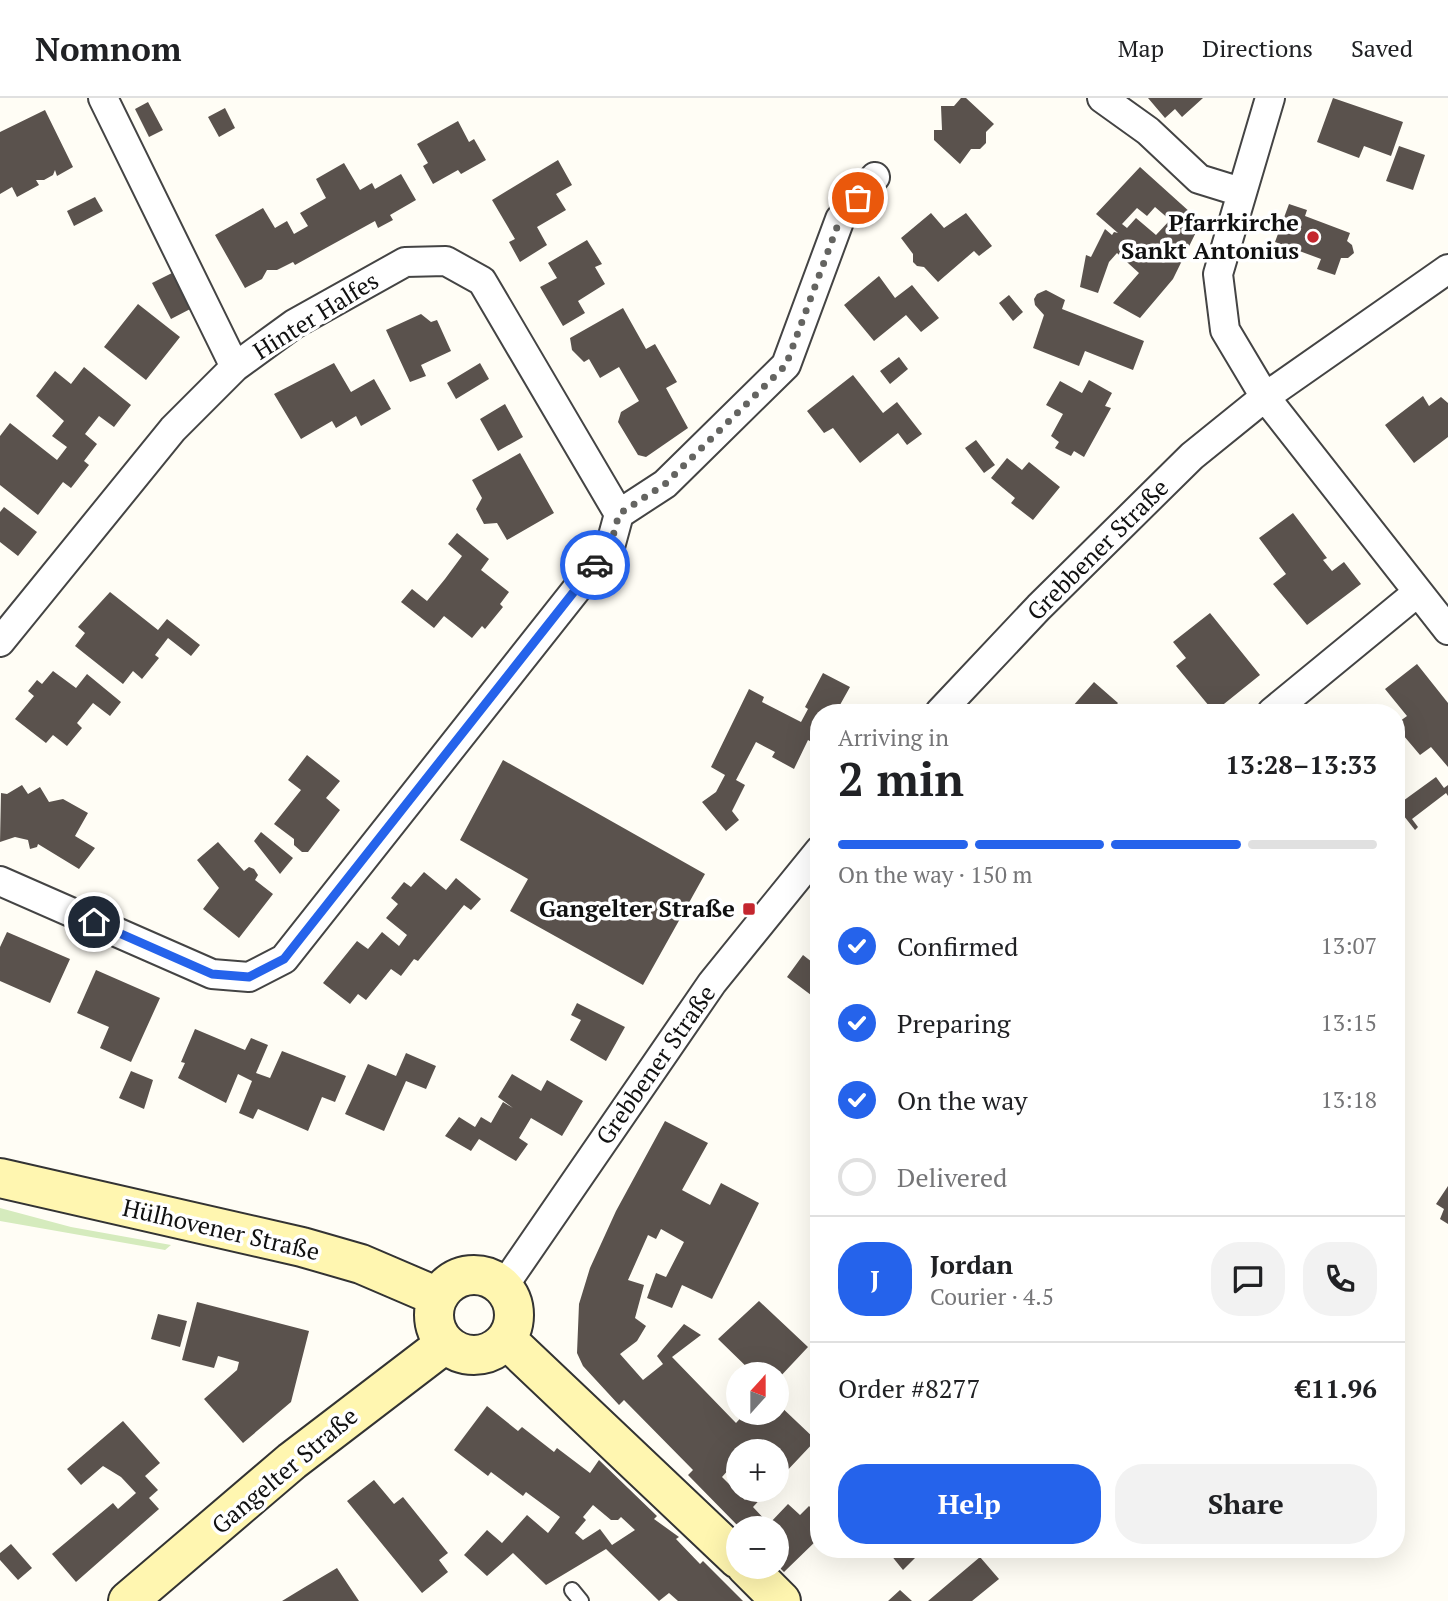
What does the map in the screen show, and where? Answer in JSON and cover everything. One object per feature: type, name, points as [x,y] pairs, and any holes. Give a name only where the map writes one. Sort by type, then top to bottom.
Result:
[{"type":"main road","name":"Hülhovener Straße","points":[[0,1178],[302,1247],[361,1264],[438,1297]]},
{"type":"main road","points":[[468,1275],[493,1279],[503,1287],[511,1299],[514,1313],[513,1327],[507,1340],[488,1353],[477,1356],[454,1351],[445,1344],[433,1321],[438,1297],[445,1286],[468,1275]]},
{"type":"main road","points":[[507,1340],[726,1548]]},
{"type":"main road","name":"Gangelter Straße","points":[[128,1601],[292,1461],[445,1344]]},
{"type":"main road","points":[[759,1579],[781,1601]]},
{"type":"street","points":[[103,98],[235,367]]},
{"type":"street","points":[[1102,98],[1148,131],[1199,179],[1241,192]]},
{"type":"street","points":[[1270,98],[1217,274],[1226,330],[1265,397],[1448,630]]},
{"type":"street","points":[[0,881],[212,974],[249,977],[284,959],[610,547],[619,514],[665,484],[786,365],[840,219],[875,177]]},
{"type":"street","name":"Hinter Halfes","points":[[0,642],[173,429],[235,367],[294,324],[405,262],[446,261],[482,281],[619,514]]},
{"type":"street","name":"Grebbener Straße","points":[[948,704],[1039,607],[1192,456],[1265,397],[1448,268]]},
{"type":"street","points":[[1282,704],[1418,592]]},
{"type":"street","name":"Grebbener Straße","points":[[503,1287],[712,984],[810,862]]},
{"type":"green space","points":[[0,1208],[71,1227],[171,1245],[165,1250],[0,1221]]},
{"type":"building","points":[[961,98],[966,98],[994,124],[986,132],[986,143],[980,149],[971,149],[960,164],[934,140],[934,130],[942,130],[941,106],[954,106]]},
{"type":"building","points":[[1148,98],[1203,98],[1182,117],[1175,109],[1165,118]]},
{"type":"building","points":[[1333,98],[1403,122],[1391,156],[1364,146],[1359,158],[1317,142]]},
{"type":"building","points":[[148,102],[163,130],[149,137],[135,109]]},
{"type":"building","points":[[225,108],[235,128],[219,137],[208,117]]},
{"type":"building","points":[[45,110],[73,167],[57,176],[55,170],[53,175],[44,180],[36,180],[39,185],[17,197],[12,187],[0,194],[0,132]]},
{"type":"building","points":[[458,121],[469,142],[474,139],[486,160],[461,174],[458,170],[433,184],[423,166],[428,163],[417,144]]},
{"type":"building","points":[[1399,146],[1425,155],[1413,190],[1386,181]]},
{"type":"building","points":[[558,160],[572,185],[556,194],[566,210],[537,227],[547,245],[520,262],[509,242],[515,239],[492,200]]},
{"type":"building","points":[[344,163],[360,190],[372,183],[375,189],[401,174],[416,200],[390,215],[393,220],[378,228],[375,221],[295,265],[293,262],[277,270],[267,270],[262,279],[245,288],[215,235],[263,208],[275,228],[287,221],[294,234],[308,226],[300,213],[326,198],[316,179]]},
{"type":"building","points":[[1140,167],[1201,222],[1173,279],[1140,318],[1113,303],[1139,273],[1117,253],[1109,262],[1098,293],[1080,287],[1086,255],[1091,257],[1105,229],[1112,235],[1114,232],[1118,233],[1096,214]],"holes":[[[1155,207],[1170,220],[1156,235],[1136,218],[1127,228],[1122,224],[1137,208],[1147,216]]]},
{"type":"building","points":[[95,197],[103,211],[74,226],[67,211]]},
{"type":"building","name":"Pfarrkirche Sankt Antonius","points":[[1289,204],[1307,210],[1305,216],[1350,233],[1347,241],[1352,245],[1354,253],[1348,258],[1341,258],[1335,275],[1317,269],[1321,259],[1275,242]]},
{"type":"building","points":[[931,213],[944,228],[966,213],[992,246],[979,256],[974,251],[938,282],[924,267],[913,262],[913,254],[901,238]]},
{"type":"building","points":[[587,240],[602,264],[595,267],[605,284],[578,301],[585,313],[563,326],[540,287],[557,278],[548,263]]},
{"type":"building","points":[[178,270],[196,306],[171,319],[152,283]]},
{"type":"building","points":[[879,276],[895,298],[912,285],[939,318],[921,332],[906,315],[874,341],[844,305]]},
{"type":"building","points":[[1046,290],[1065,300],[1062,309],[1144,341],[1133,370],[1085,351],[1079,366],[1033,348],[1044,315],[1035,305],[1034,299],[1037,294]]},
{"type":"building","points":[[1009,295],[1023,312],[1013,321],[999,303]]},
{"type":"building","points":[[138,304],[180,337],[146,380],[104,347]]},
{"type":"building","points":[[623,308],[646,349],[655,344],[677,382],[666,388],[688,428],[646,457],[638,455],[618,422],[621,412],[639,401],[619,367],[600,378],[589,359],[584,362],[572,350],[570,338]]},
{"type":"building","points":[[421,314],[431,322],[437,320],[451,351],[421,365],[426,376],[410,382],[386,330]]},
{"type":"building","points":[[899,357],[908,369],[890,384],[880,371]]},
{"type":"building","points":[[334,363],[351,392],[374,379],[391,409],[361,426],[356,416],[336,428],[332,421],[301,439],[274,394]]},
{"type":"building","points":[[480,363],[489,379],[456,399],[447,383]]},
{"type":"building","points":[[84,367],[131,405],[114,427],[99,416],[85,434],[97,444],[84,461],[89,465],[71,488],[63,482],[38,515],[0,485],[0,436],[10,423],[57,460],[67,447],[52,436],[64,421],[36,396],[55,371],[71,384]]},
{"type":"building","points":[[853,375],[883,413],[897,402],[922,434],[907,445],[898,433],[860,463],[833,428],[824,433],[807,411]]},
{"type":"building","points":[[1089,380],[1112,393],[1105,406],[1111,408],[1084,457],[1074,451],[1071,456],[1055,448],[1059,442],[1051,436],[1063,414],[1046,405],[1060,381],[1082,393]]},
{"type":"building","points":[[1423,396],[1429,406],[1441,397],[1448,403],[1448,437],[1414,463],[1385,425]]},
{"type":"building","points":[[505,404],[523,437],[498,451],[480,419]]},
{"type":"building","points":[[976,440],[995,465],[984,473],[965,448]]},
{"type":"building","points":[[520,453],[554,513],[507,540],[497,523],[484,524],[476,509],[482,498],[472,480]]},
{"type":"building","points":[[1007,458],[1022,470],[1029,462],[1060,487],[1033,520],[1011,503],[1015,498],[991,478]]},
{"type":"building","points":[[4,507],[37,532],[18,556],[0,542],[0,512]]},
{"type":"building","points":[[1293,513],[1327,558],[1323,560],[1332,571],[1344,562],[1361,584],[1307,625],[1273,584],[1286,574],[1259,538]]},
{"type":"building","points":[[457,533],[489,559],[481,570],[509,592],[500,604],[503,607],[485,629],[482,626],[472,638],[444,616],[434,628],[401,602],[412,589],[427,601],[445,579],[462,556],[448,544]]},
{"type":"building","points":[[110,592],[158,630],[167,619],[200,645],[191,656],[168,638],[155,655],[159,658],[142,679],[133,671],[123,684],[75,646],[85,633],[78,627]]},
{"type":"building","points":[[1210,613],[1260,675],[1224,704],[1207,704],[1176,666],[1186,658],[1173,642]]},
{"type":"building","points":[[1417,664],[1448,703],[1448,767],[1431,747],[1420,755],[1405,737],[1405,704],[1397,704],[1385,689]]},
{"type":"building","points":[[53,671],[76,688],[87,674],[121,702],[110,716],[93,703],[77,723],[82,728],[67,746],[53,735],[46,743],[15,719],[34,696],[28,691],[37,680],[42,684]]},
{"type":"building","points":[[823,673],[850,687],[840,704],[810,704],[810,741],[808,740],[794,769],[772,757],[775,752],[756,742],[736,780],[745,785],[732,811],[739,820],[726,831],[702,802],[716,792],[725,775],[711,767],[749,689],[764,697],[762,702],[801,722],[808,709],[805,707]]},
{"type":"building","points":[[1094,682],[1118,703],[1117,704],[1075,704]]},
{"type":"building","points":[[307,755],[340,781],[326,798],[340,810],[308,852],[302,852],[294,845],[294,839],[274,824],[301,790],[288,780]]},
{"type":"building","points":[[503,760],[705,874],[643,985],[510,911],[528,879],[460,840]]},
{"type":"building","points":[[1436,777],[1444,788],[1448,785],[1448,796],[1446,793],[1412,819],[1418,827],[1415,830],[1405,817],[1405,799]]},
{"type":"building","points":[[22,785],[28,794],[40,787],[49,802],[63,799],[88,813],[75,836],[95,848],[79,869],[38,844],[30,849],[28,840],[15,837],[0,842],[1,793],[7,794]]},
{"type":"building","points":[[261,832],[293,858],[280,874],[254,841]]},
{"type":"building","points":[[218,842],[244,871],[249,867],[254,869],[258,875],[255,880],[273,894],[239,938],[203,909],[219,888],[197,860]]},
{"type":"building","points":[[424,872],[446,890],[456,878],[481,899],[471,910],[464,905],[418,961],[414,959],[401,976],[391,969],[366,1000],[358,994],[350,1004],[323,983],[357,941],[368,949],[382,932],[399,946],[407,935],[386,918],[398,904],[391,898],[404,882],[411,887]]},
{"type":"building","points":[[7,932],[70,959],[50,1003],[0,981],[0,947]]},
{"type":"building","points":[[803,955],[810,960],[810,994],[787,977]]},
{"type":"building","points":[[96,970],[160,998],[131,1062],[100,1048],[109,1027],[77,1013]]},
{"type":"building","points":[[577,1003],[625,1027],[606,1061],[570,1040],[581,1020],[571,1015]]},
{"type":"building","points":[[195,1029],[245,1050],[251,1038],[268,1045],[256,1073],[270,1078],[282,1051],[346,1076],[335,1102],[322,1097],[308,1131],[258,1109],[253,1119],[239,1113],[252,1081],[238,1074],[226,1103],[178,1078],[185,1063],[181,1062]]},
{"type":"building","points":[[406,1053],[436,1066],[426,1089],[406,1081],[384,1131],[345,1114],[368,1064],[396,1076]]},
{"type":"building","points":[[131,1071],[153,1080],[144,1109],[119,1098]]},
{"type":"building","points":[[512,1074],[541,1091],[547,1080],[583,1101],[562,1136],[531,1118],[519,1138],[528,1144],[516,1161],[479,1139],[471,1151],[445,1136],[459,1117],[475,1127],[481,1117],[491,1123],[503,1102],[513,1108],[498,1097]]},
{"type":"building","points":[[665,1121],[708,1143],[682,1190],[710,1205],[721,1183],[759,1203],[712,1299],[682,1285],[672,1308],[647,1298],[656,1273],[666,1277],[684,1242],[661,1229],[656,1239],[648,1235],[628,1280],[644,1285],[635,1318],[646,1326],[637,1341],[620,1354],[643,1380],[663,1364],[657,1356],[684,1324],[701,1335],[672,1357],[726,1413],[726,1425],[789,1425],[789,1414],[810,1434],[810,1446],[789,1469],[789,1439],[726,1439],[726,1472],[722,1477],[726,1481],[726,1502],[758,1502],[753,1507],[761,1516],[728,1516],[688,1475],[693,1470],[624,1400],[619,1405],[583,1366],[577,1353],[579,1304],[590,1268],[616,1211]]},
{"type":"building","points":[[1448,1186],[1448,1224],[1440,1219],[1444,1209],[1436,1204]]},
{"type":"building","points":[[759,1301],[808,1347],[789,1367],[789,1362],[742,1362],[718,1339]]},
{"type":"building","points":[[197,1302],[309,1331],[291,1402],[243,1443],[204,1399],[237,1370],[239,1362],[218,1356],[214,1368],[182,1360]]},
{"type":"building","points":[[158,1314],[187,1321],[180,1347],[151,1339]]},
{"type":"building","points":[[487,1406],[518,1431],[522,1427],[554,1452],[557,1448],[590,1473],[599,1460],[657,1516],[654,1519],[679,1537],[676,1539],[700,1564],[703,1561],[743,1601],[678,1601],[669,1593],[659,1601],[606,1549],[546,1585],[513,1553],[487,1576],[464,1555],[487,1530],[502,1543],[527,1515],[548,1533],[560,1517],[526,1492],[523,1496],[491,1472],[488,1476],[454,1450]],"holes":[[[593,1505],[611,1520],[621,1517],[635,1530],[612,1545],[600,1529],[583,1540],[575,1533],[586,1520],[583,1517]]]},
{"type":"building","points":[[123,1421],[160,1463],[145,1476],[158,1490],[149,1498],[159,1509],[76,1582],[52,1554],[113,1503],[118,1509],[136,1493],[121,1477],[103,1466],[81,1485],[67,1469]]},
{"type":"building","points":[[374,1480],[394,1504],[403,1497],[448,1553],[439,1560],[448,1572],[422,1593],[347,1501]]},
{"type":"building","points":[[788,1504],[800,1515],[810,1507],[810,1547],[789,1567],[789,1516],[777,1516]]},
{"type":"building","points":[[11,1544],[32,1568],[18,1580],[0,1560],[0,1553]]},
{"type":"building","points":[[893,1558],[915,1558],[903,1570]]},
{"type":"building","points":[[979,1558],[999,1579],[972,1601],[928,1601]]},
{"type":"building","points":[[337,1568],[359,1601],[282,1601],[305,1587]]},
{"type":"building","points":[[900,1590],[912,1601],[888,1601]]},
{"type":"way so far","points":[[595,565],[610,547],[619,514],[665,484],[786,365],[840,219],[858,198]]},
{"type":"place","name":"Pfarrkirche Sankt Antonius","points":[[1313,237]]},
{"type":"place","name":"Gangelter Straße","points":[[749,909]]},
{"type":"route","points":[[94,922],[212,974],[249,977],[284,959],[595,565]]}]
